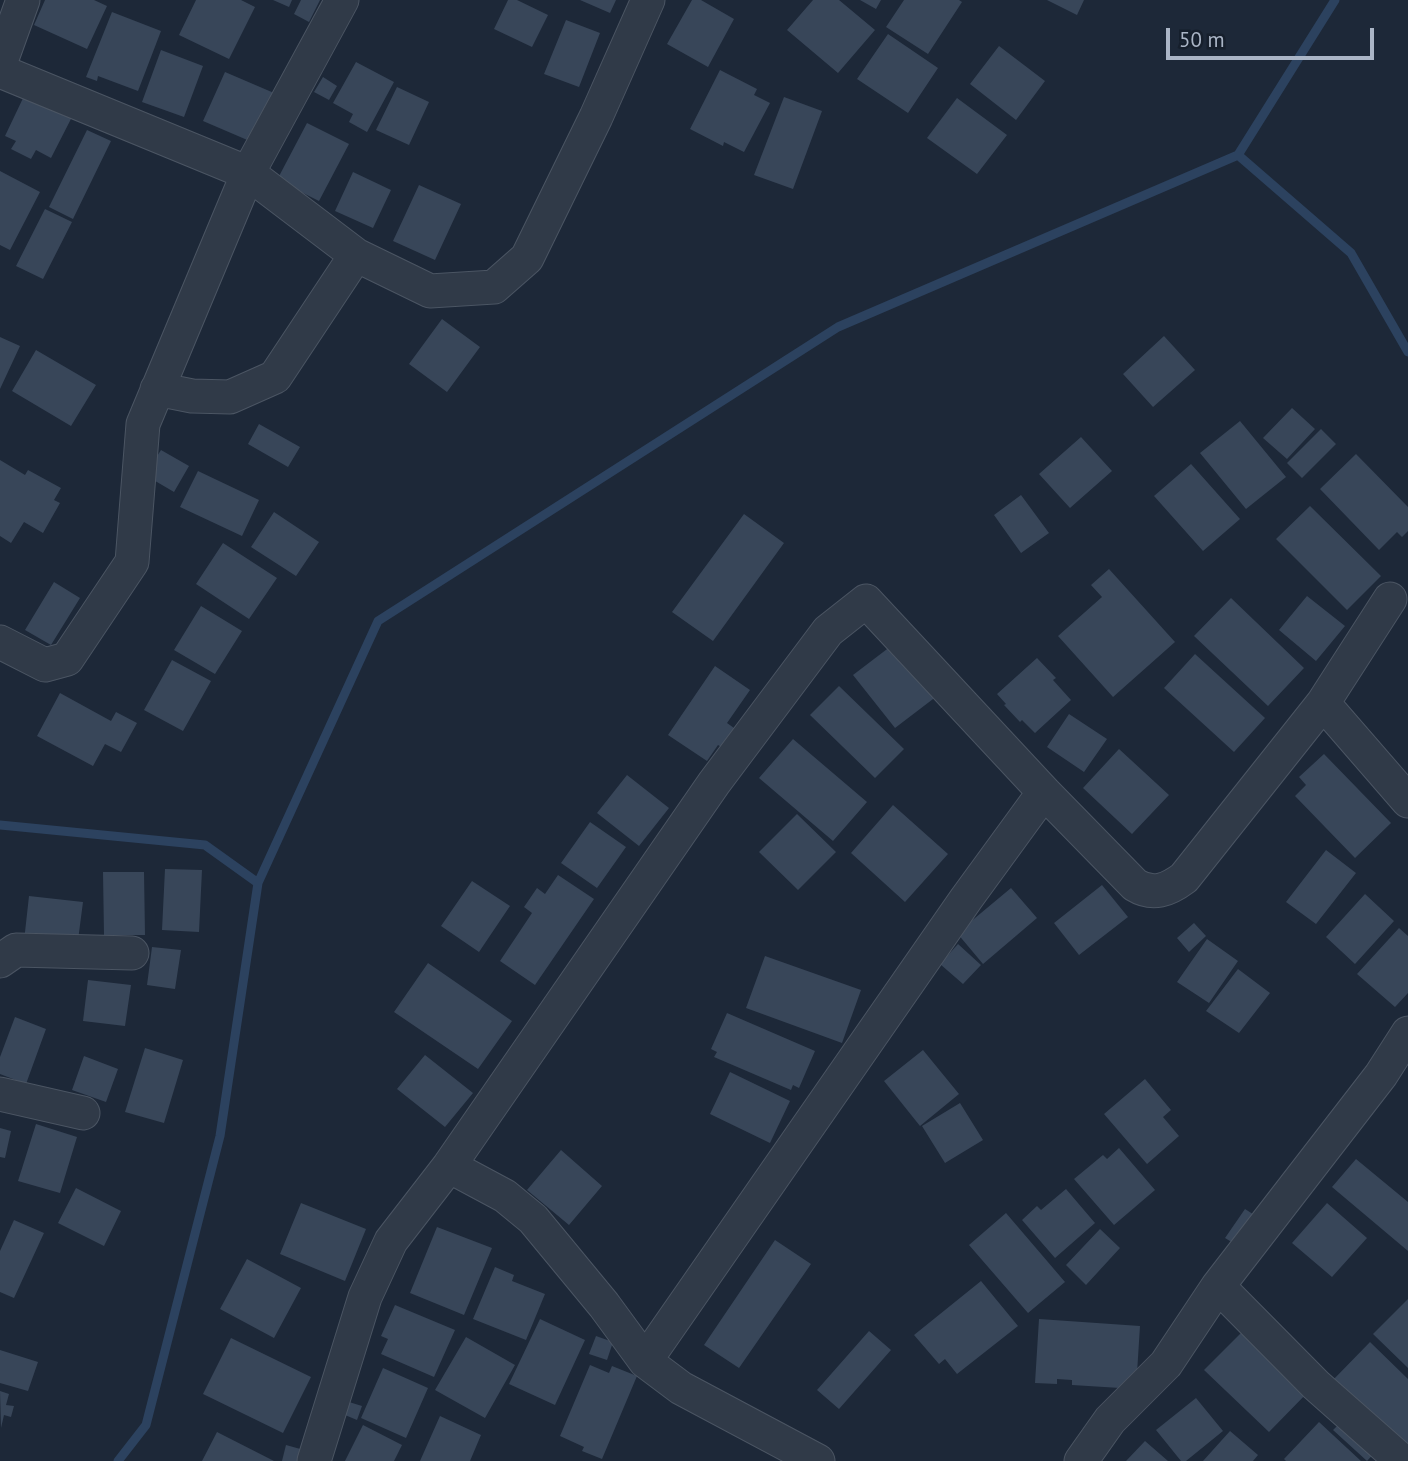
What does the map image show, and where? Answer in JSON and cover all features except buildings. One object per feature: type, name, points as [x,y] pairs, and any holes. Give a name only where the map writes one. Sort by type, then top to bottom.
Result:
[{"type":"street","points":[[0,64],[23,0]]},
{"type":"street","points":[[0,642],[45,665],[67,659],[132,562],[143,424],[248,173],[342,0]]},
{"type":"street","points":[[0,71],[248,173],[356,255],[430,291],[494,287],[527,258],[596,117],[648,0]]},
{"type":"street","points":[[157,389],[192,396],[230,397],[275,377],[356,255]]},
{"type":"street","points":[[314,1461],[365,1297],[391,1241],[449,1166],[714,783],[828,631],[866,601],[1044,792],[1135,885],[1144,891],[1157,892],[1171,888],[1184,878],[1323,703],[1390,599]]},
{"type":"street","points":[[1323,703],[1408,802]]},
{"type":"street","points":[[645,1361],[958,910],[1044,792]]},
{"type":"street","points":[[0,961],[16,950],[132,953]]},
{"type":"street","points":[[1081,1461],[1110,1420],[1166,1364],[1218,1286],[1381,1075],[1408,1033]]},
{"type":"street","points":[[0,1094],[83,1113]]},
{"type":"street","points":[[449,1166],[505,1196],[533,1219],[604,1304],[645,1361],[681,1388],[818,1461]]},
{"type":"street","points":[[1218,1286],[1316,1385],[1402,1461]]},
{"type":"waterway","points":[[118,1461],[146,1425],[220,1136],[258,883],[378,621],[838,327],[1238,155],[1335,0]]},
{"type":"waterway","points":[[1238,155],[1351,253],[1408,352]]},
{"type":"waterway","points":[[0,825],[205,845],[258,883]]}]
